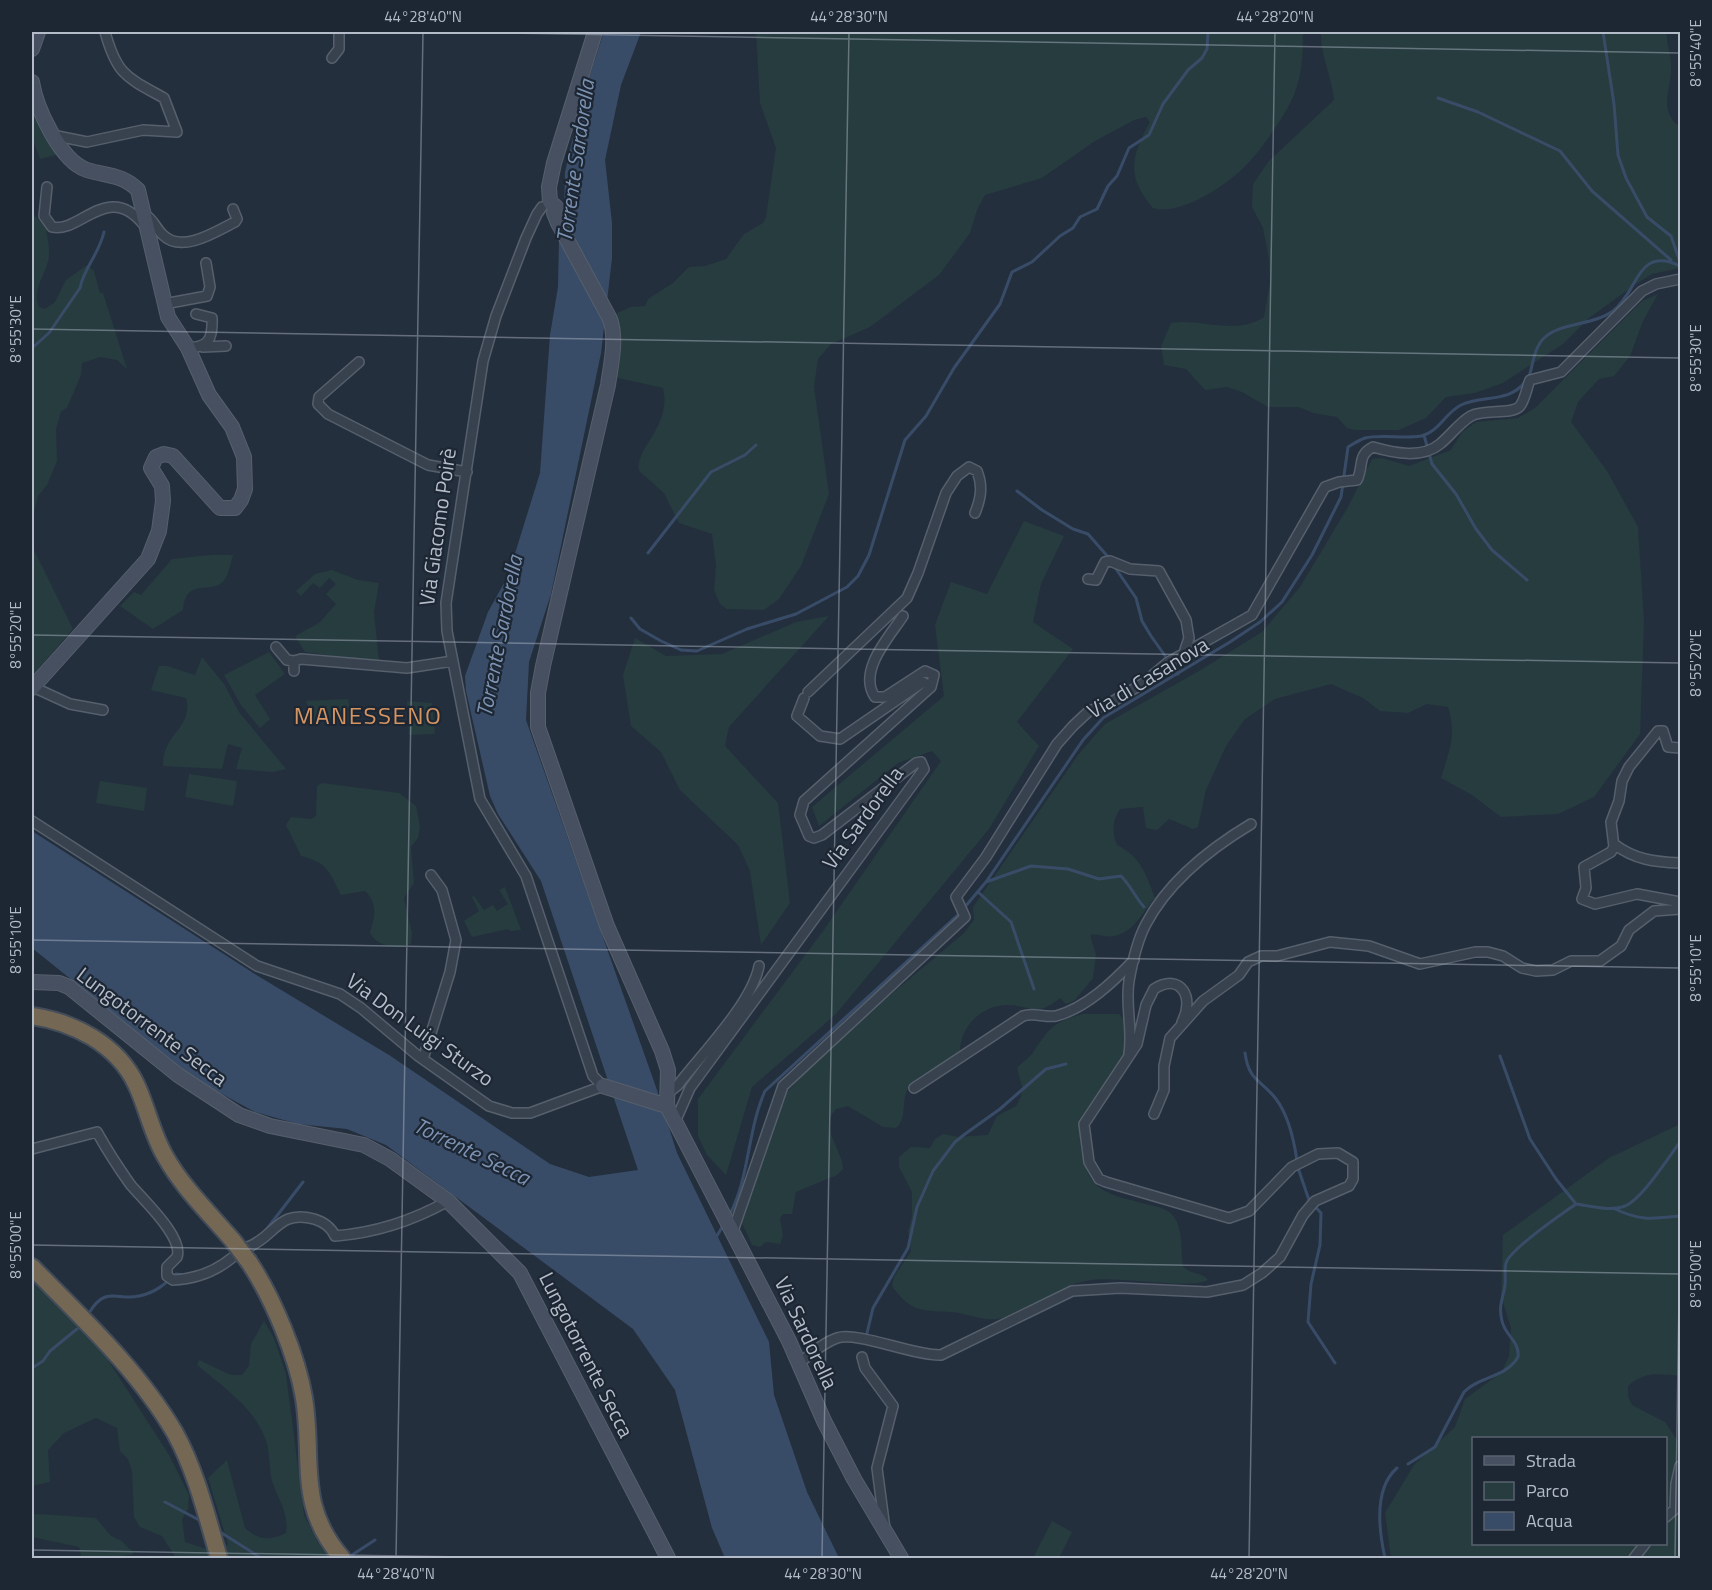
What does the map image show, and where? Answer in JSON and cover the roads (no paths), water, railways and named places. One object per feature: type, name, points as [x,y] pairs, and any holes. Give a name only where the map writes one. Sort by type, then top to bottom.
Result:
[{"type":"highway","points":[[32,1016],[53,1020],[84,1033],[105,1047],[122,1064],[135,1082],[166,1159],[241,1252],[269,1301],[293,1360],[306,1416],[312,1507],[323,1534],[342,1558]]},
{"type":"highway","points":[[32,1267],[150,1395],[176,1435],[202,1497],[219,1558]]},
{"type":"main road","points":[[32,48],[38,32]]},
{"type":"main road","name":"Via Giacomo Poirè","points":[[551,211],[549,187],[554,163],[595,32]]},
{"type":"main road","points":[[32,82],[41,115],[52,135],[83,169],[115,176],[132,184],[142,200],[168,317],[188,348],[209,395],[232,427],[241,445],[246,472],[242,500],[235,508],[220,508],[172,456],[164,454],[156,457],[151,468],[162,486],[163,501],[159,531],[148,559],[32,687]]},
{"type":"main road","name":"Via Sardorella","points":[[551,211],[613,327],[610,368],[543,666],[538,693],[538,727],[607,926],[662,1051],[668,1070],[665,1101],[733,1231],[849,1470],[902,1558]]},
{"type":"main road","name":"Lungotorrente Secca","points":[[32,982],[59,983],[69,987],[185,1081],[239,1115],[270,1126],[364,1145],[390,1159],[448,1201],[520,1273],[668,1558]]},
{"type":"main road","points":[[606,1086],[665,1101]]},
{"type":"street","points":[[52,135],[95,141],[143,130],[177,132],[164,98],[127,78],[118,68],[105,32]]},
{"type":"street","points":[[332,58],[339,49],[339,32]]},
{"type":"street","points":[[48,187],[44,216],[52,227],[62,228],[90,212],[116,208],[145,221],[153,219],[164,236],[170,240],[193,242],[235,222],[237,219],[233,209]]},
{"type":"street","name":"Via Giacomo Poirè","points":[[551,211],[537,214],[483,361],[448,592],[447,631],[480,799],[526,876],[593,1076],[606,1086]]},
{"type":"street","points":[[164,304],[207,296],[210,286],[206,263]]},
{"type":"street","name":"Via di Casanova","points":[[733,1231],[744,1207],[767,1128],[783,1086],[965,917],[956,897],[986,857],[1057,744],[1073,726],[1089,711],[1110,703],[1142,684],[1167,663],[1252,615],[1325,487],[1339,482],[1357,480],[1363,454],[1373,447],[1400,453],[1426,451],[1438,446],[1469,417],[1478,413],[1513,410],[1520,406],[1530,380],[1561,372],[1642,291],[1656,284],[1680,279]]},
{"type":"street","points":[[196,314],[210,317],[213,321],[208,342],[203,347]]},
{"type":"street","points":[[188,348],[226,346]]},
{"type":"street","points":[[359,362],[319,398],[318,404],[344,425],[381,440],[428,465],[466,472]]},
{"type":"street","points":[[903,616],[876,655],[871,671],[872,692],[875,697],[885,697],[925,671],[934,675],[931,687],[923,682],[840,739],[820,736],[797,716],[806,695],[823,675],[907,598],[946,493],[957,476],[969,467],[977,471],[980,479],[981,498],[975,513]]},
{"type":"street","points":[[1088,579],[1096,580],[1105,562],[1110,561],[1130,569],[1159,571],[1186,620],[1189,638],[1183,656]]},
{"type":"street","points":[[448,592],[459,594]]},
{"type":"street","points":[[276,647],[294,666],[407,668],[453,661]]},
{"type":"street","points":[[32,687],[70,704],[103,710]]},
{"type":"street","name":"Via Sardorella","points":[[675,1122],[690,1088],[924,770],[924,765],[916,763],[814,838],[809,836],[800,815],[804,801],[931,687]]},
{"type":"street","points":[[1680,748],[1668,747],[1663,731],[1658,731],[1629,767],[1611,822],[1614,844],[1611,852],[1584,867],[1586,888],[1582,899],[1595,904],[1638,894],[1680,902]]},
{"type":"street","name":"Via Don Luigi Sturzo","points":[[32,821],[257,966],[340,994],[361,1008],[423,1059],[489,1106],[512,1113],[536,1112],[606,1086]]},
{"type":"street","points":[[1127,1062],[1131,1016],[1129,982],[1145,925],[1183,876],[1222,841],[1251,824]]},
{"type":"street","points":[[1614,844],[1628,854],[1650,862],[1680,863]]},
{"type":"street","points":[[423,1059],[450,972],[456,940],[442,890],[431,875]]},
{"type":"street","points":[[1182,1022],[1189,1020],[1203,1001],[1239,975],[1248,962],[1261,956],[1277,956],[1329,942],[1369,946],[1420,964],[1475,952],[1488,952],[1503,956],[1522,968],[1536,971],[1552,970],[1571,961],[1600,961],[1621,946],[1629,930],[1654,911],[1680,909]]},
{"type":"street","points":[[914,1088],[1023,1016],[1032,1013],[1054,1016],[1079,1005],[1109,986],[1136,959]]},
{"type":"street","points":[[665,1101],[744,999],[757,977],[759,966]]},
{"type":"street","points":[[798,1364],[822,1345],[842,1337],[924,1354],[941,1355],[1072,1292],[1084,1289],[1207,1292],[1243,1285],[1262,1273],[1280,1257],[1303,1215],[1316,1201],[1342,1191],[1353,1179],[1353,1162],[1347,1157],[1328,1152],[1312,1156],[1292,1167],[1249,1211],[1228,1218],[1143,1195],[1099,1179],[1087,1155],[1084,1124],[1137,1044],[1146,1005],[1154,989],[1169,984],[1178,985],[1183,989],[1188,1005],[1182,1022],[1170,1038],[1165,1059],[1164,1090],[1154,1114]]},
{"type":"street","points":[[32,1149],[97,1132],[132,1185],[155,1209],[178,1248],[177,1257],[167,1267],[166,1276],[173,1280],[204,1275],[221,1267],[261,1241],[279,1222],[292,1217],[316,1220],[331,1228],[335,1236],[358,1234],[428,1212],[448,1201]]},
{"type":"street","points":[[862,1357],[865,1368],[893,1406],[877,1468],[885,1531]]},
{"type":"street","points":[[1667,1515],[1675,1509],[1676,1484],[1680,1466]]},
{"type":"street","points":[[1635,1558],[1644,1545]]},
{"type":"water","points":[[604,32],[641,32],[621,85],[605,160],[612,223],[612,258],[601,353],[551,594],[529,662],[526,720],[657,1090],[677,1153],[769,1342],[774,1395],[807,1492],[839,1558],[725,1558],[712,1528],[675,1390],[633,1329],[386,1145],[347,1129],[298,1124],[255,1112],[198,1081],[32,948],[32,831],[258,976],[389,1055],[550,1164],[589,1177],[638,1170],[541,881],[498,814],[490,796],[466,691],[465,676],[488,612],[508,576],[540,473],[550,335],[558,287],[559,241],[564,215],[565,172],[581,102]]},
{"type":"waterway","points":[[631,618],[640,629],[661,641],[681,650],[697,651],[747,629],[796,614],[847,587],[858,576],[869,555],[905,440],[926,416],[954,368],[1000,304],[1012,272],[1032,262],[1060,236],[1073,228],[1080,217],[1097,209],[1108,186],[1117,176],[1129,148],[1149,135],[1163,104],[1188,70],[1202,58],[1207,49],[1208,32]]},
{"type":"waterway","points":[[1603,32],[1614,104],[1618,155],[1626,178],[1647,217],[1671,236],[1680,262]]},
{"type":"waterway","points":[[1438,98],[1478,112],[1560,151],[1592,191],[1671,260]]},
{"type":"waterway","points":[[32,348],[49,333],[80,288],[104,232]]},
{"type":"waterway","points":[[1529,377],[1534,356],[1544,338],[1559,329],[1596,319],[1613,311],[1622,302],[1640,273],[1655,261],[1666,261],[1680,266]]},
{"type":"waterway","points":[[964,908],[986,882],[1083,740],[1103,718],[1230,642],[1260,622],[1282,602],[1312,555],[1341,497],[1348,447],[1371,437],[1414,437],[1427,434],[1433,431],[1455,408],[1469,402],[1503,396],[1519,389],[1525,382]]},
{"type":"waterway","points":[[1424,435],[1432,464],[1456,494],[1476,529],[1492,550],[1527,580]]},
{"type":"waterway","points":[[648,553],[711,472],[745,455],[756,445]]},
{"type":"waterway","points":[[1017,491],[1073,529],[1088,534],[1109,558]]},
{"type":"waterway","points":[[1114,566],[1136,598],[1142,621],[1178,674]]},
{"type":"waterway","points":[[986,882],[1031,866],[1068,869],[1099,879],[1121,876],[1144,907]]},
{"type":"waterway","points":[[978,892],[1011,922],[1034,989]]},
{"type":"waterway","points":[[729,1216],[741,1186],[759,1106],[765,1091],[960,913]]},
{"type":"waterway","points":[[1245,1053],[1249,1070],[1271,1092],[1288,1121],[1297,1161]]},
{"type":"waterway","points":[[1500,1056],[1530,1139],[1556,1179],[1576,1204]]},
{"type":"waterway","points":[[867,1333],[873,1308],[908,1248],[917,1207],[933,1171],[955,1142],[1000,1109],[1046,1069],[1066,1064]]},
{"type":"waterway","points":[[1408,1464],[1435,1447],[1464,1392],[1477,1383],[1507,1369],[1518,1357],[1517,1347],[1504,1326],[1501,1315],[1505,1266],[1510,1257],[1537,1232],[1576,1204],[1599,1208],[1622,1207],[1629,1204],[1653,1179],[1680,1142]]},
{"type":"waterway","points":[[1298,1168],[1309,1200],[1321,1213],[1320,1245],[1311,1284],[1308,1322],[1335,1363]]},
{"type":"waterway","points":[[266,1230],[303,1182]]},
{"type":"waterway","points":[[1613,1208],[1646,1218],[1680,1216]]},
{"type":"waterway","points":[[715,1239],[724,1224]]},
{"type":"waterway","points":[[89,1313],[101,1299],[112,1296],[145,1295],[159,1288],[176,1274],[184,1275]]},
{"type":"waterway","points":[[32,1368],[43,1361],[50,1351],[77,1329]]},
{"type":"waterway","points":[[1385,1558],[1380,1523],[1381,1499],[1389,1477],[1397,1468]]},
{"type":"waterway","points":[[165,1502],[201,1521]]},
{"type":"waterway","points":[[217,1530],[261,1558]]},
{"type":"waterway","points":[[352,1555],[375,1540]]},
{"type":"district","name":"MANESSENO","points":[[368,716]]},
{"type":"water label","name":"Torrente Sardorella","points":[[575,161]]},
{"type":"water label","name":"Torrente Sardorella","points":[[499,636]]},
{"type":"water label","name":"Torrente Secca","points":[[472,1151]]}]
